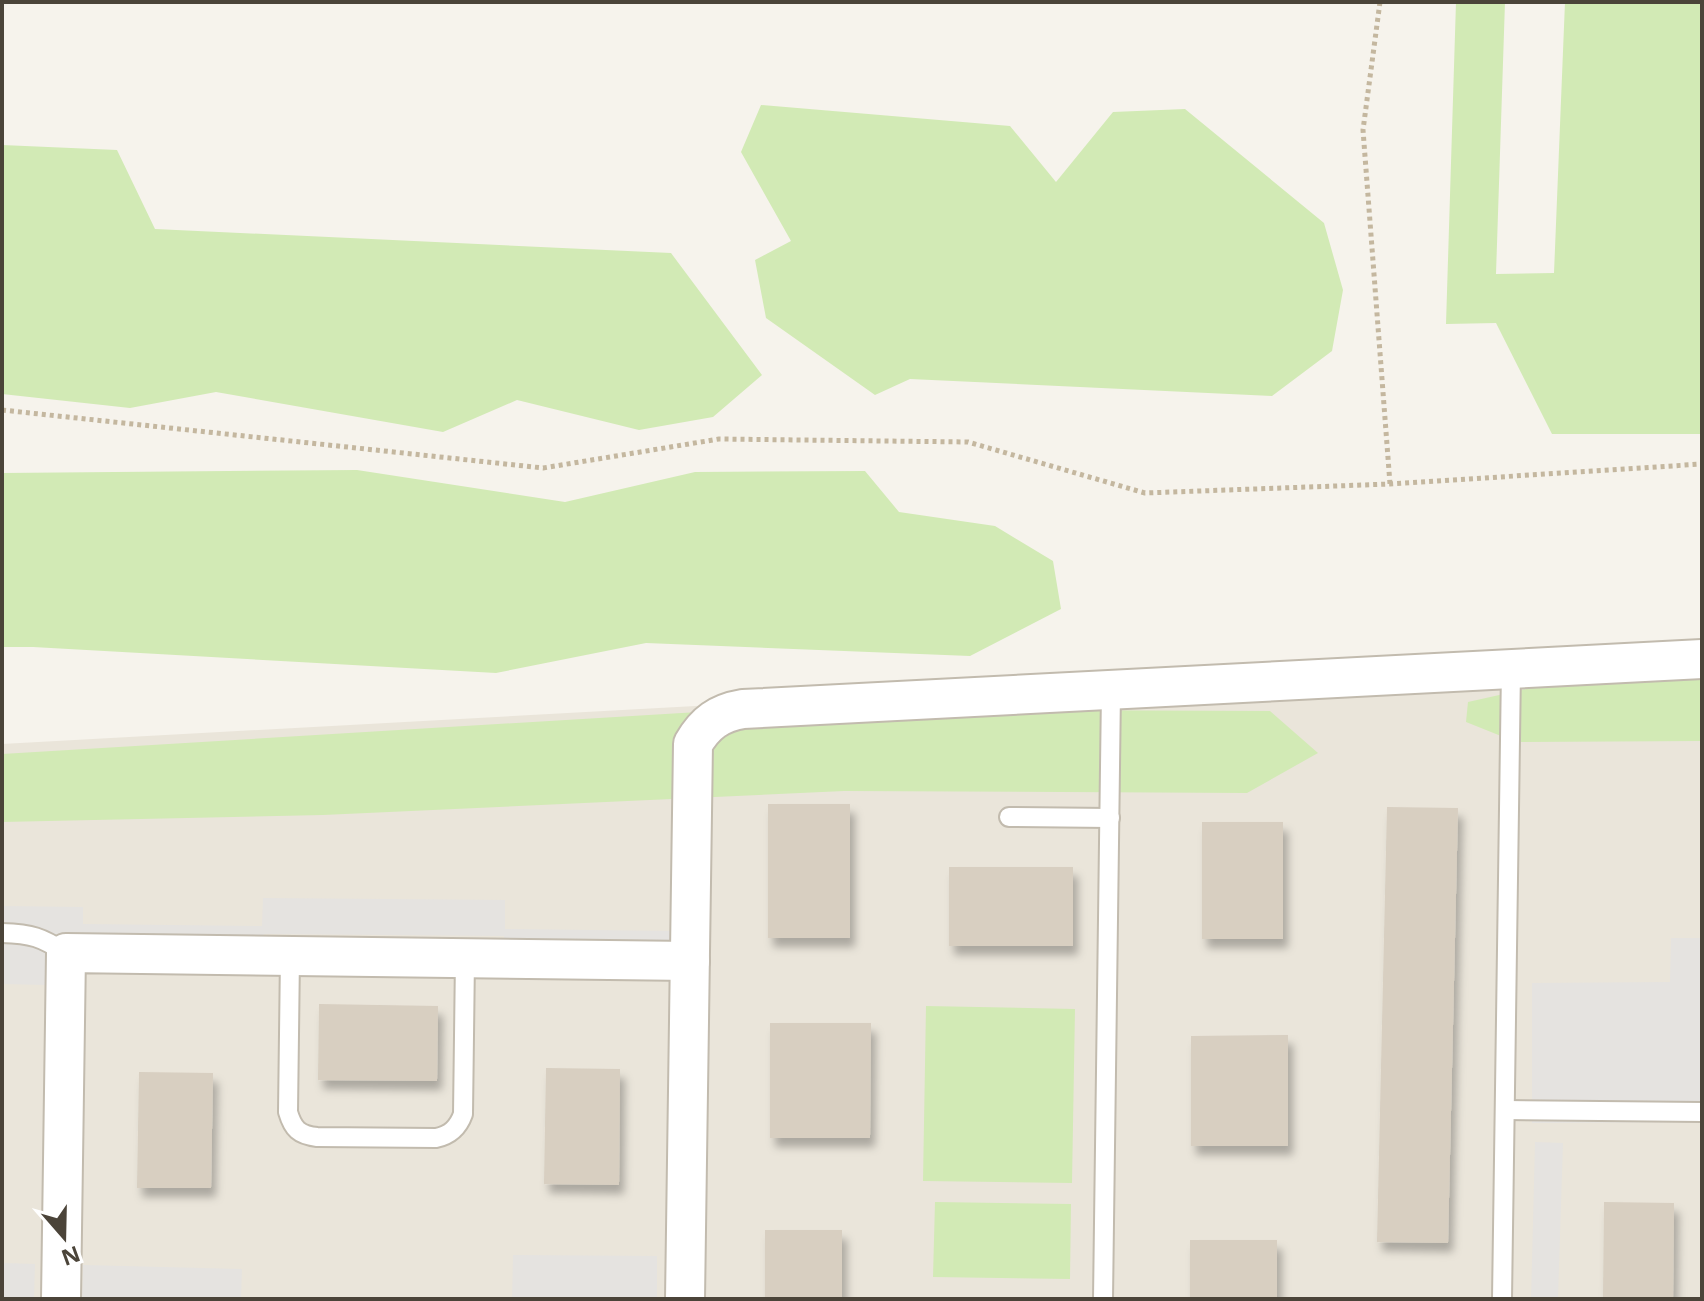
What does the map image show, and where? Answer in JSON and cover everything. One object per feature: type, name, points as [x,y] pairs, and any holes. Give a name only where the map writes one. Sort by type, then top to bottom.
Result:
[{"type":"street","points":[[685,1299],[693,744],[703,728],[718,716],[743,709],[1702,659]]},
{"type":"street","points":[[61,1299],[66,953],[690,961]]},
{"type":"lane","points":[[1502,1299],[1511,669]]},
{"type":"lane","points":[[1103,1299],[1111,691]]},
{"type":"lane","points":[[1009,817],[1110,818]]},
{"type":"lane","points":[[2,933],[41,938],[66,953]]},
{"type":"lane","points":[[290,956],[288,1112],[291,1124],[306,1136],[376,1138],[436,1138],[453,1131],[460,1123],[463,1114],[465,958]]},
{"type":"lane","points":[[1505,1110],[1702,1112]]},
{"type":"path","points":[[1380,2],[1363,130],[1390,484]]},
{"type":"path","points":[[2,410],[543,468],[719,439],[968,442],[1145,493],[1390,484],[1702,464]]},
{"type":"shaded area","points":[[1702,651],[1702,1299],[2,1299],[2,744]]},
{"type":"shaded area","points":[[263,898],[505,900],[505,929],[676,931],[676,956],[504,955],[504,936],[264,934],[263,951],[48,949],[47,985],[2,984],[2,906],[83,907],[83,924],[262,926]]},
{"type":"shaded area","points":[[1671,938],[1702,938],[1702,1122],[1532,1123],[1532,983],[1670,982]]},
{"type":"shaded area","points":[[1535,1142],[1563,1143],[1558,1299],[1531,1299]]},
{"type":"shaded area","points":[[513,1255],[657,1256],[657,1299],[512,1299]]},
{"type":"shaded area","points":[[2,1263],[35,1264],[34,1299],[2,1299]]},
{"type":"shaded area","points":[[83,1265],[242,1269],[241,1299],[82,1299]]},
{"type":"green space","points":[[1456,2],[1505,2],[1496,274],[1554,273],[1565,2],[1702,2],[1702,434],[1552,434],[1496,323],[1446,324]]},
{"type":"green space","points":[[761,105],[1010,126],[1056,182],[1113,112],[1185,109],[1324,223],[1343,290],[1332,351],[1272,396],[910,379],[875,395],[766,318],[755,260],[791,241],[741,152]]},
{"type":"green space","points":[[2,145],[117,150],[155,229],[671,253],[762,375],[713,417],[639,430],[517,400],[443,432],[216,392],[130,408],[2,394]]},
{"type":"green space","points":[[357,470],[565,502],[695,472],[865,471],[899,512],[995,526],[1053,561],[1061,609],[970,656],[646,643],[496,673],[2,647],[2,473]]},
{"type":"green space","points":[[1702,673],[1702,741],[1516,742],[1466,722],[1468,702],[1580,677]]},
{"type":"green space","points":[[748,709],[1270,711],[1318,753],[1247,793],[844,791],[323,815],[2,822],[2,754]]},
{"type":"green space","points":[[926,1006],[1075,1009],[1072,1183],[923,1181]]},
{"type":"green space","points":[[935,1202],[1071,1204],[1070,1279],[933,1277]]},
{"type":"building","points":[[768,804],[850,804],[850,938],[768,938]]},
{"type":"building","points":[[1387,807],[1458,808],[1448,1243],[1377,1242]]},
{"type":"building","points":[[1202,822],[1283,822],[1283,939],[1202,939]]},
{"type":"building","points":[[949,867],[1073,867],[1073,946],[949,946]]},
{"type":"building","points":[[319,1004],[438,1006],[437,1081],[318,1080]]},
{"type":"building","points":[[770,1023],[871,1023],[870,1138],[770,1138]]},
{"type":"building","points":[[1288,1035],[1288,1146],[1191,1146],[1191,1036]]},
{"type":"building","points":[[546,1068],[620,1069],[619,1185],[544,1184]]},
{"type":"building","points":[[139,1072],[213,1073],[211,1188],[137,1188]]},
{"type":"building","points":[[1604,1202],[1674,1203],[1673,1299],[1603,1299]]},
{"type":"building","points":[[765,1230],[842,1230],[842,1299],[765,1299]]},
{"type":"building","points":[[1190,1240],[1277,1240],[1277,1299],[1190,1299]]}]
